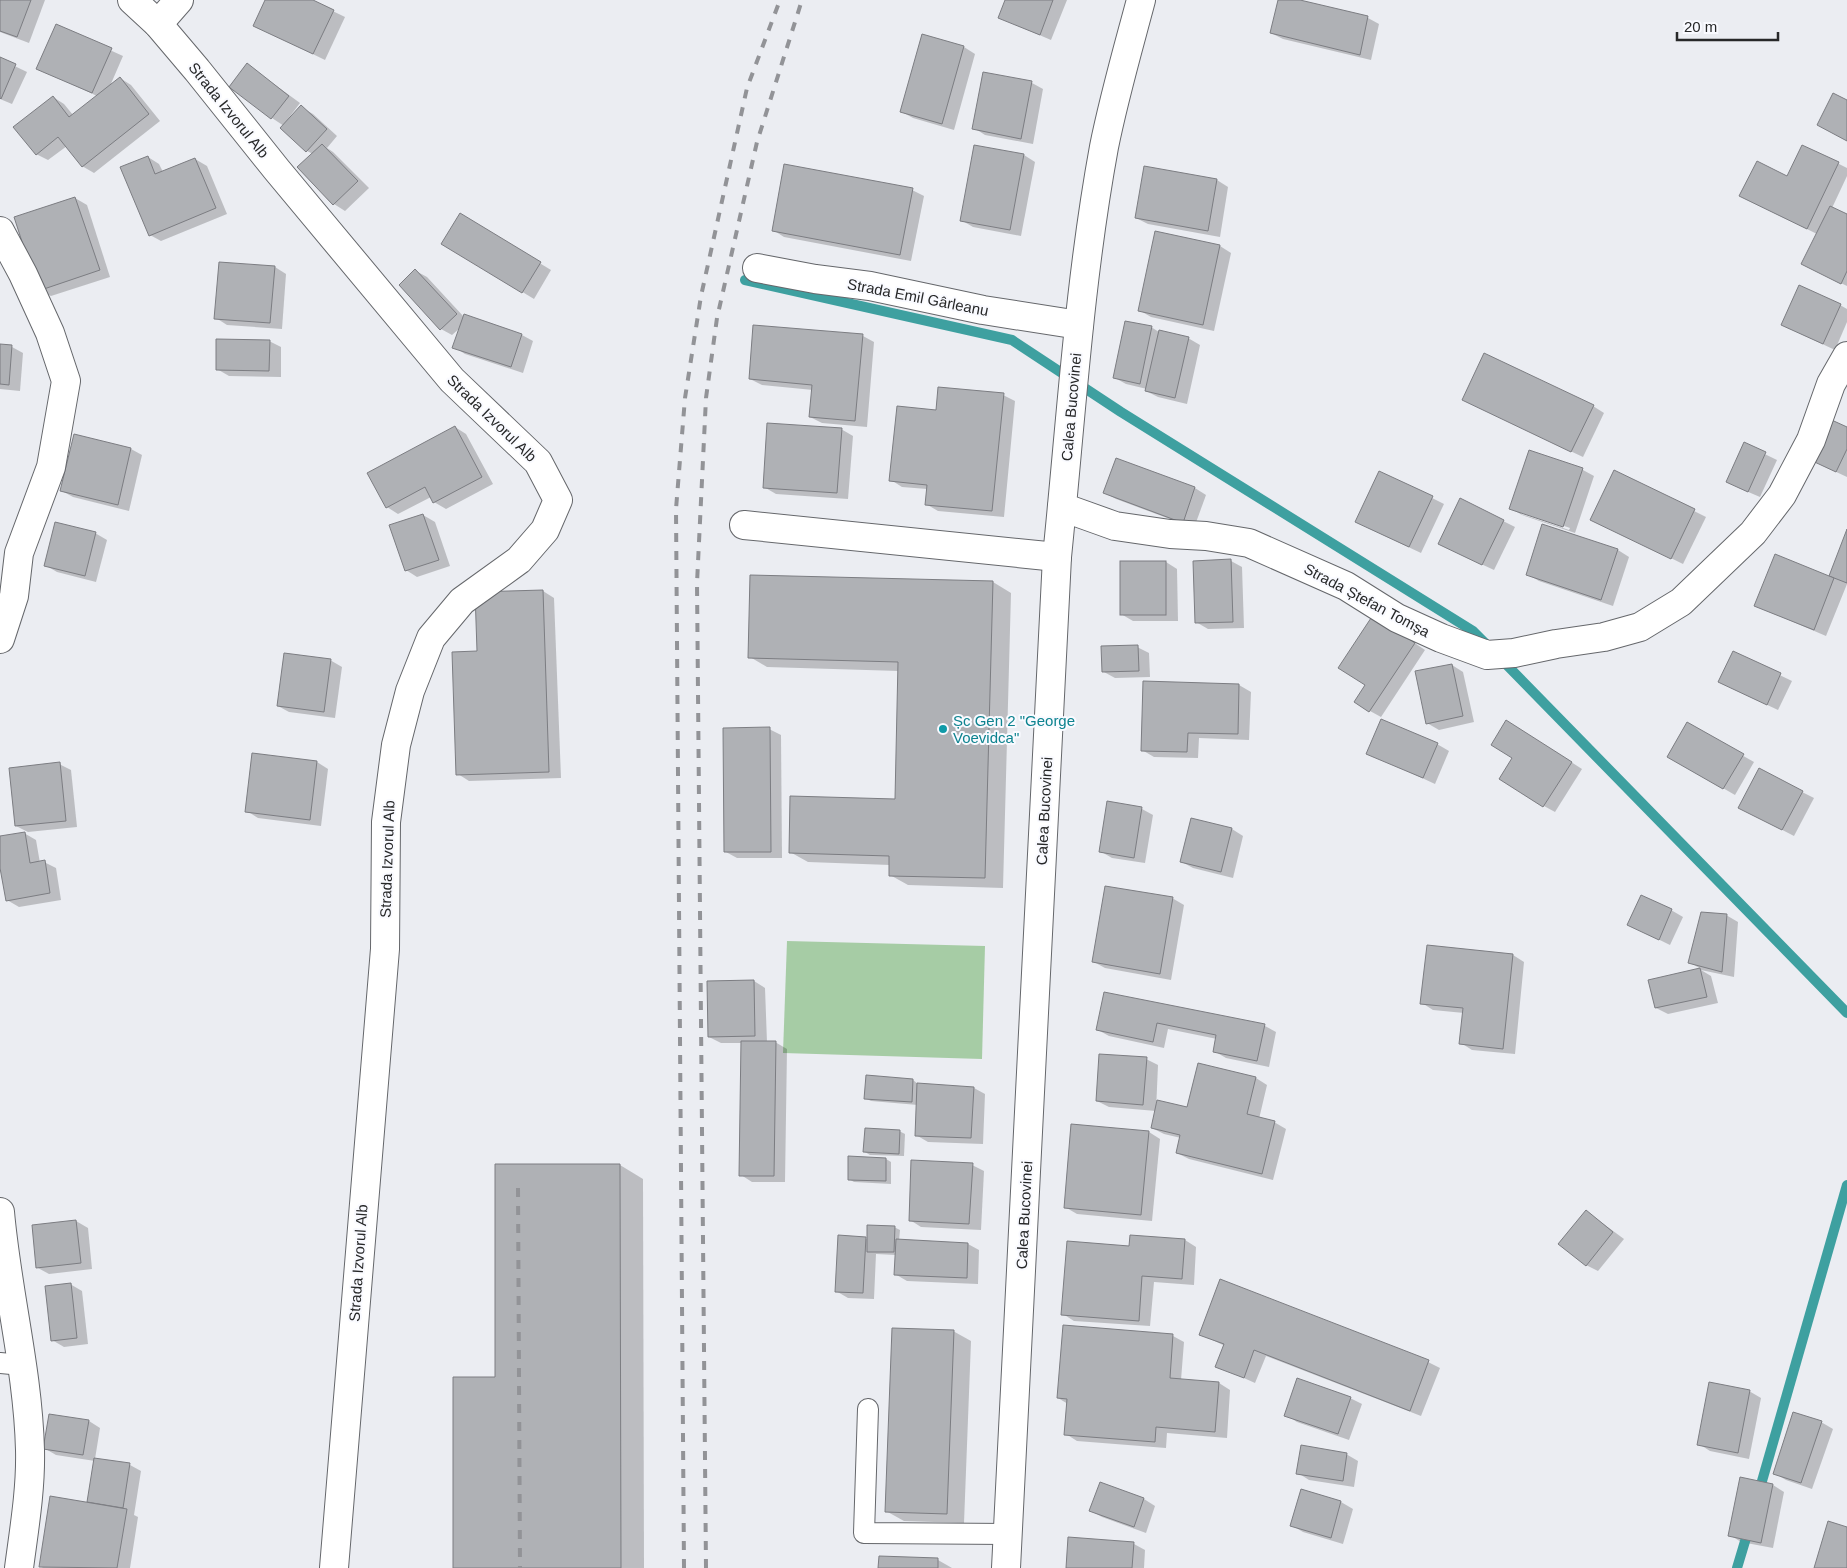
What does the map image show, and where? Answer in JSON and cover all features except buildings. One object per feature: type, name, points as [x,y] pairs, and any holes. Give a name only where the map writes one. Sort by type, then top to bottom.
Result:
[{"type":"main road","points":[[132,0],[158,24],[179,0]]},
{"type":"main road","name":"Calea Bucovinei","points":[[1006,1568],[1057,557],[1075,358],[1091,229],[1104,146],[1141,0]]},
{"type":"main road","name":"Strada Izvorul Alb","points":[[158,24],[276,170],[452,380],[538,462],[558,500],[545,530],[519,560],[462,600],[431,638],[410,691],[396,746],[386,822],[385,949],[334,1568]]},
{"type":"main road","points":[[0,231],[24,274],[50,333],[66,381],[51,467],[19,553],[7,596],[0,639]]},
{"type":"main road","name":"Strada Emil Gârleanu","points":[[757,268],[815,279],[870,286],[983,310],[1079,325]]},
{"type":"main road","name":"Strada Ștefan Tomșa","points":[[1062,507],[1114,526],[1170,534],[1206,536],[1249,543],[1346,586],[1397,618],[1441,638],[1487,655],[1514,654],[1556,644],[1604,637],[1640,627],[1681,602],[1753,533],[1782,495],[1812,440],[1831,384],[1847,356]]},
{"type":"main road","points":[[744,525],[1057,557]]},
{"type":"main road","points":[[0,1212],[14,1324],[11,1364],[30,1452],[19,1568]]},
{"type":"lane","points":[[868,1409],[864,1533],[1008,1534]]},
{"type":"green space","points":[[787,941],[985,946],[982,1059],[783,1053]]},
{"type":"waterway","points":[[745,280],[1012,340],[1121,412],[1473,631],[1489,647]]},
{"type":"waterway","points":[[1499,657],[1847,1013]]},
{"type":"waterway","points":[[1758,1495],[1847,1185]]},
{"type":"waterway","points":[[1737,1568],[1749,1528]]},
{"type":"railway","points":[[684,1568],[676,509],[685,398],[701,296],[747,88],[780,0]]},
{"type":"railway","points":[[706,1568],[697,583],[706,398],[717,318],[757,142],[802,0]]},
{"type":"railway","points":[[518,1188],[520,1568]]},
{"type":"place","name":"Șc Gen 2 \"George Voevidca\"","points":[[943,729]]}]
